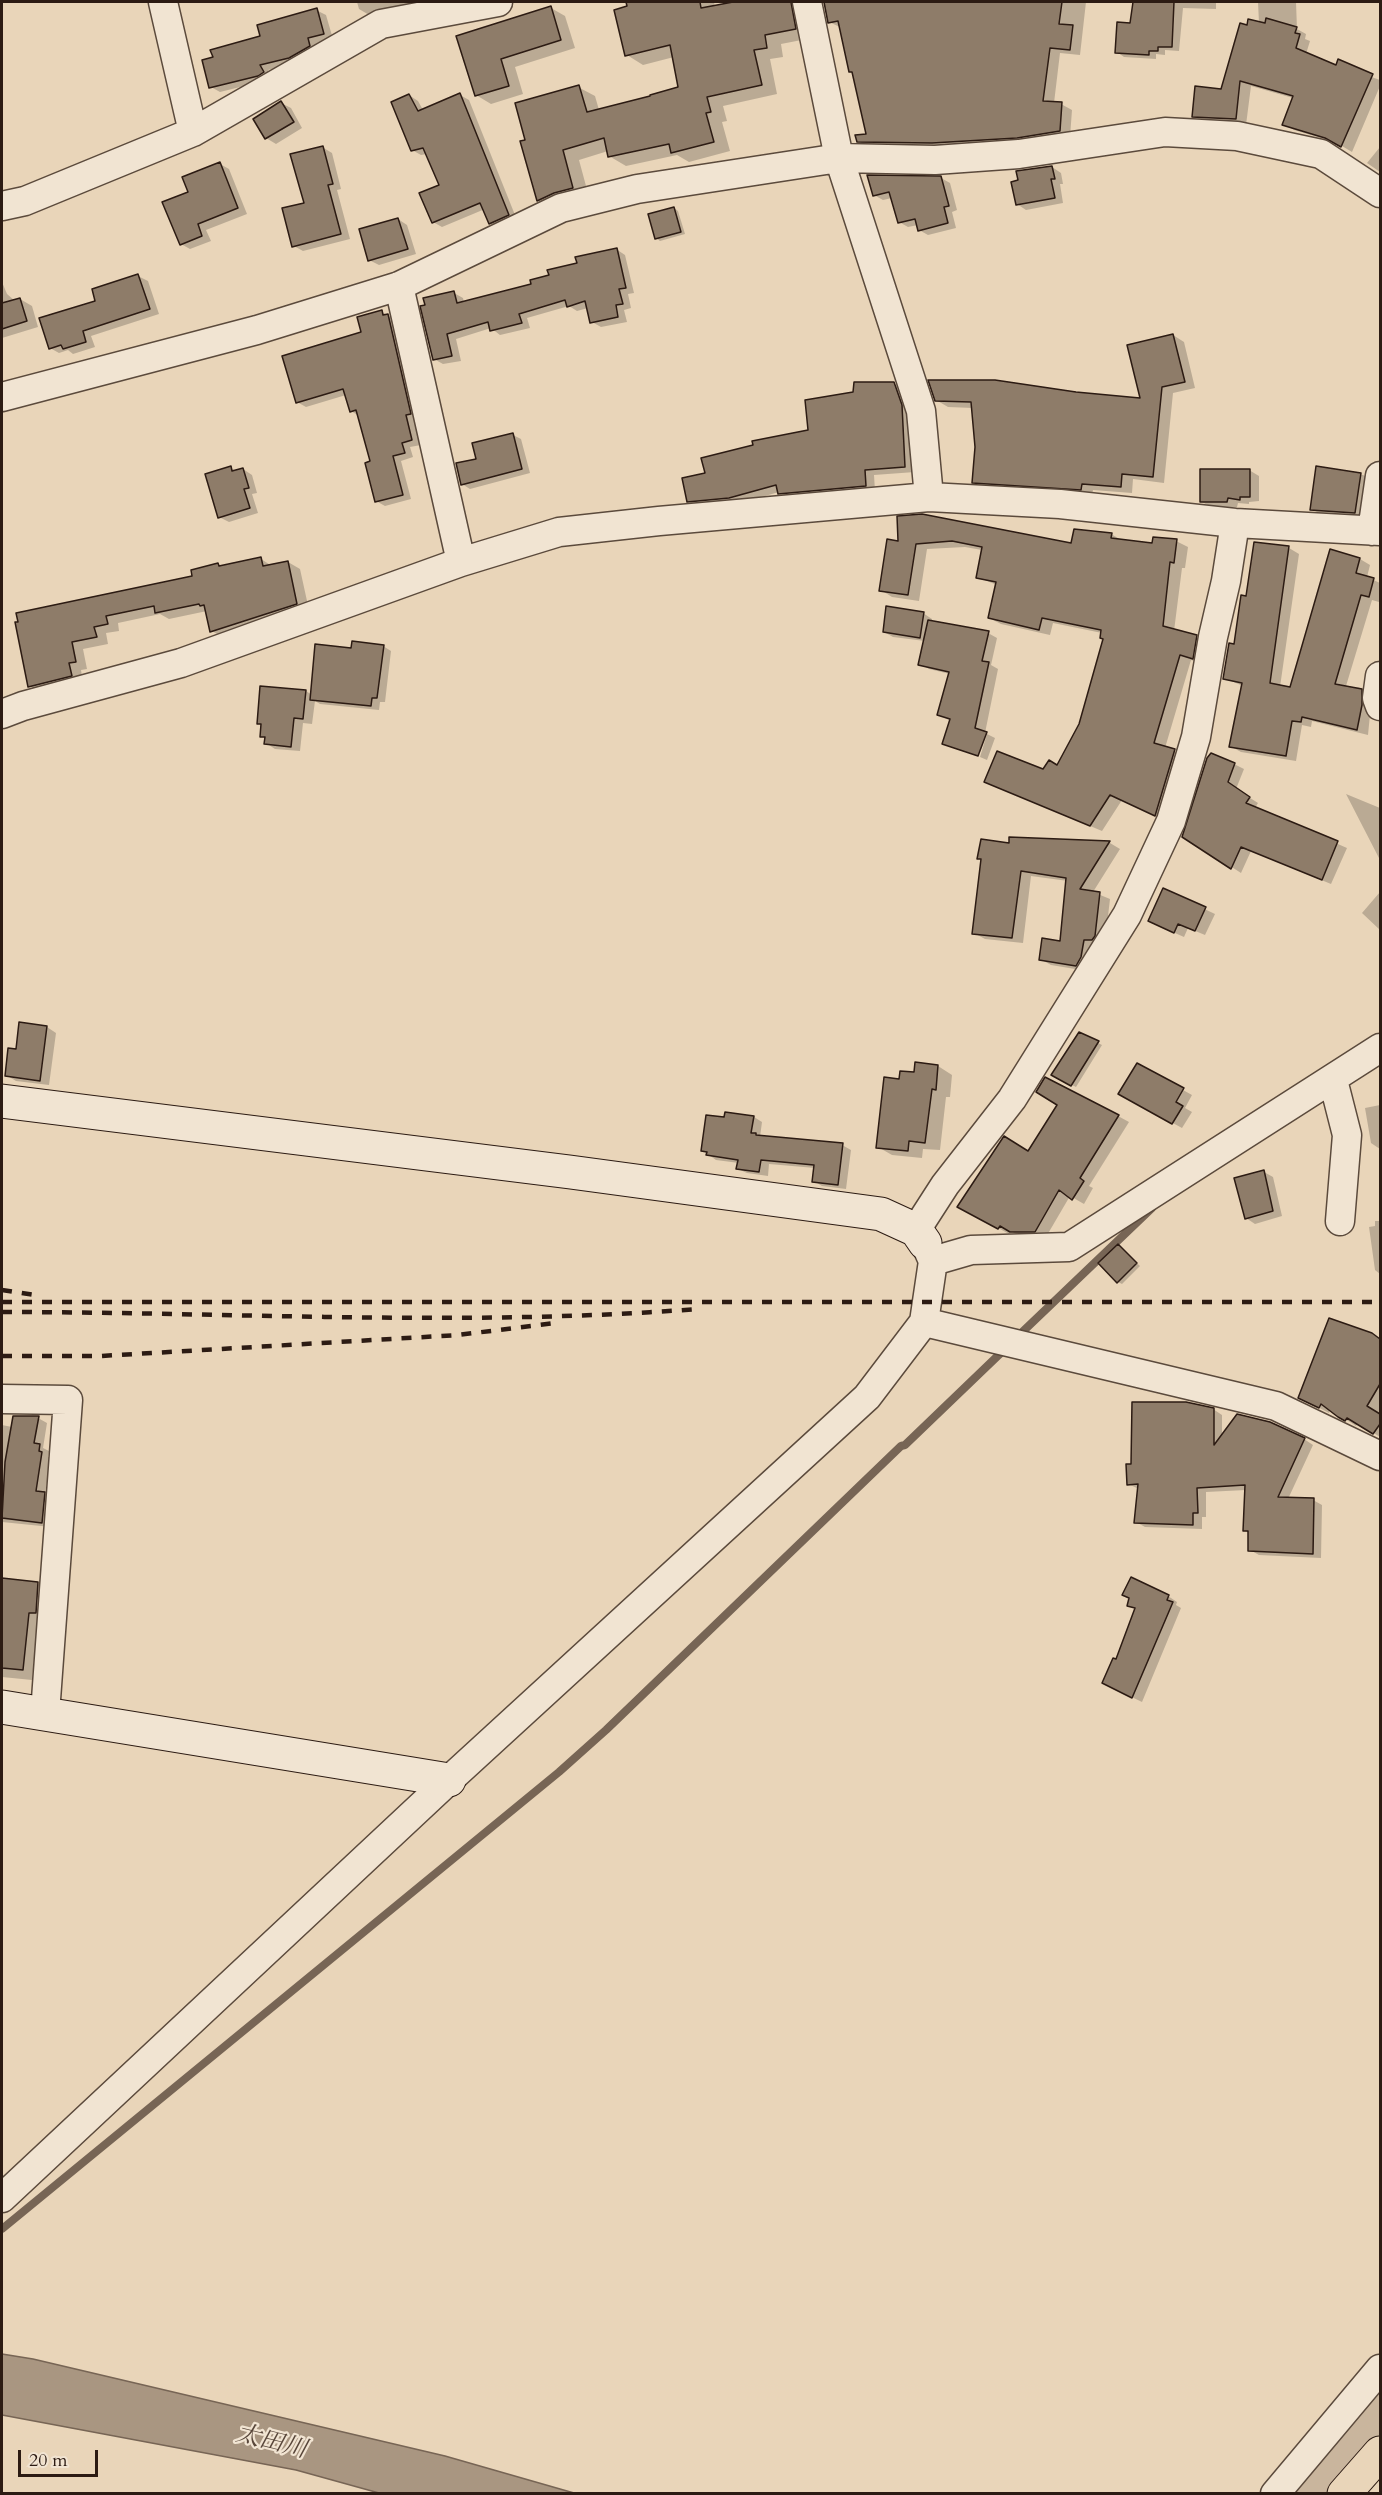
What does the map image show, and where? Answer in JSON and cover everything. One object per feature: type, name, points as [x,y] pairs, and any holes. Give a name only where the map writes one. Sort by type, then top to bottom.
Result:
[{"type":"highway","points":[[1344,2493],[1380,2452]]},
{"type":"highway","points":[[1373,2493],[1380,2485]]},
{"type":"street","points":[[163,2],[193,132]]},
{"type":"street","points":[[2,206],[25,201],[193,132],[381,24],[498,2]]},
{"type":"street","points":[[807,2],[839,158],[921,411],[930,497]]},
{"type":"street","points":[[2,397],[257,330],[399,286],[561,208],[637,189],[839,158],[934,160],[1019,154],[1165,132],[1237,136],[1322,154],[1380,193]]},
{"type":"street","points":[[399,286],[461,562]]},
{"type":"street","points":[[2,714],[181,663],[461,562],[558,532],[659,520],[930,497],[1060,504],[1235,523],[1376,531],[1380,476]]},
{"type":"street","points":[[2,2198],[449,1780],[867,1397],[924,1322],[925,1245],[945,1185],[1012,1099],[1127,915],[1171,821],[1196,737],[1235,523]]},
{"type":"street","points":[[1380,675],[1377,698],[1380,706]]},
{"type":"street","points":[[2,1101],[570,1172],[881,1214],[925,1245],[971,1250],[1069,1247],[1380,1048]]},
{"type":"street","points":[[1333,1080],[1347,1135],[1340,1221]]},
{"type":"street","points":[[924,1322],[1276,1406],[1380,1456]]},
{"type":"street","points":[[2,1399],[68,1400],[45,1713]]},
{"type":"street","points":[[2,1707],[449,1780]]},
{"type":"street","points":[[1275,2493],[1380,2369]]},
{"type":"shaded area","points":[[1380,2386],[1380,2434],[1328,2493],[1286,2494]]},
{"type":"water","name":"太田川","points":[[2,2354],[33,2359],[445,2456],[574,2493],[379,2493],[296,2470],[2,2415]]},
{"type":"building","points":[[626,2],[700,2],[701,8],[733,2],[791,2],[796,29],[765,35],[767,48],[754,50],[762,85],[707,97],[711,112],[706,113],[714,142],[671,153],[669,144],[608,157],[604,138],[563,150],[573,188],[537,201],[520,141],[525,140],[515,103],[579,85],[587,112],[678,87],[670,45],[625,56],[614,10],[627,6]]},
{"type":"building","points":[[824,2],[1062,2],[1059,24],[1073,25],[1070,50],[1050,48],[1043,101],[1062,102],[1060,131],[1017,138],[932,143],[857,142],[855,135],[866,134],[852,72],[849,72],[838,21],[828,23]]},
{"type":"building","points":[[1133,2],[1174,2],[1172,47],[1158,47],[1158,51],[1149,51],[1149,55],[1115,53],[1117,22],[1130,23]]},
{"type":"building","points":[[551,6],[561,40],[501,59],[509,86],[475,96],[456,36]]},
{"type":"building","points":[[317,8],[324,34],[308,38],[310,46],[289,58],[260,65],[264,72],[258,76],[209,88],[202,60],[213,57],[210,50],[260,36],[257,25]]},
{"type":"building","points":[[1266,18],[1297,27],[1295,33],[1300,34],[1296,48],[1336,65],[1338,59],[1373,74],[1341,147],[1325,138],[1282,125],[1293,96],[1240,81],[1236,119],[1192,117],[1195,86],[1221,89],[1240,23],[1247,25],[1248,19],[1265,23]]},
{"type":"building","points":[[460,93],[509,215],[489,224],[480,203],[432,223],[419,193],[439,185],[423,148],[411,151],[391,102],[409,94],[418,111]]},
{"type":"building","points":[[281,101],[294,122],[265,139],[253,119]]},
{"type":"building","points":[[323,146],[333,184],[328,185],[341,234],[292,247],[282,208],[304,203],[290,154]]},
{"type":"building","points":[[220,162],[238,208],[198,224],[202,236],[180,245],[162,202],[188,192],[182,177]]},
{"type":"building","points":[[1052,166],[1055,179],[1051,179],[1055,198],[1016,205],[1011,182],[1018,180],[1016,171]]},
{"type":"building","points":[[867,175],[941,176],[949,206],[944,207],[948,223],[918,231],[915,219],[898,223],[889,192],[873,196]]},
{"type":"building","points":[[674,207],[681,232],[655,239],[648,214]]},
{"type":"building","points":[[398,218],[408,249],[368,261],[359,229]]},
{"type":"building","points":[[617,248],[626,288],[619,289],[623,304],[616,305],[618,317],[590,323],[585,301],[567,307],[565,300],[519,314],[522,323],[490,331],[488,322],[447,334],[452,356],[433,360],[420,306],[425,305],[423,298],[454,291],[457,303],[531,284],[530,280],[549,275],[547,270],[577,263],[575,257]]},
{"type":"building","points":[[138,274],[150,309],[83,331],[86,342],[63,349],[61,345],[49,349],[39,318],[95,301],[92,289]]},
{"type":"building","points":[[20,298],[27,321],[2,329],[2,303]]},
{"type":"building","points":[[382,310],[383,315],[388,314],[411,414],[406,415],[412,440],[402,443],[405,453],[393,456],[403,495],[375,502],[365,463],[370,461],[356,410],[350,412],[343,389],[296,403],[282,356],[361,332],[357,317]]},
{"type":"building","points":[[1173,334],[1185,382],[1162,387],[1153,477],[1122,474],[1121,487],[1082,484],[1081,490],[972,483],[975,447],[971,402],[935,401],[928,380],[995,380],[1076,392],[1140,398],[1127,345]]},
{"type":"building","points":[[854,382],[894,382],[902,405],[905,467],[865,470],[866,486],[778,494],[776,485],[729,498],[687,502],[682,478],[705,473],[701,458],[753,445],[752,441],[808,430],[805,400],[853,392]]},
{"type":"building","points":[[513,433],[522,469],[461,485],[456,463],[476,459],[472,443]]},
{"type":"building","points":[[231,466],[232,471],[243,468],[249,488],[244,489],[250,508],[218,518],[205,474]]},
{"type":"building","points":[[1316,466],[1361,473],[1355,513],[1310,510]]},
{"type":"building","points":[[1200,469],[1250,469],[1250,497],[1240,497],[1240,500],[1228,498],[1227,502],[1200,502]]},
{"type":"building","points":[[922,514],[1071,543],[1074,529],[1112,533],[1111,538],[1152,543],[1153,537],[1177,539],[1174,563],[1170,562],[1163,626],[1197,635],[1193,659],[1180,655],[1154,743],[1175,749],[1155,816],[1110,795],[1090,826],[984,782],[997,751],[1043,769],[1049,760],[1057,765],[1079,724],[1103,639],[1100,638],[1101,630],[1042,618],[1039,630],[988,618],[996,582],[976,578],[982,547],[952,541],[916,544],[908,595],[879,591],[887,539],[898,541],[897,516]]},
{"type":"building","points":[[1254,542],[1289,546],[1270,683],[1290,687],[1330,549],[1360,558],[1356,573],[1374,578],[1369,597],[1361,595],[1335,684],[1362,689],[1362,705],[1357,730],[1302,717],[1301,722],[1292,721],[1286,756],[1229,747],[1242,683],[1223,679],[1229,643],[1234,644],[1241,595],[1246,596]]},
{"type":"building","points":[[261,557],[263,566],[288,561],[297,604],[210,632],[204,605],[199,604],[155,613],[154,606],[106,616],[108,624],[94,627],[97,637],[72,642],[76,662],[69,663],[72,676],[28,687],[15,622],[18,622],[16,613],[192,576],[191,570],[218,563],[219,566]]},
{"type":"building","points":[[886,606],[924,612],[920,638],[883,632]]},
{"type":"building","points":[[928,620],[989,631],[982,661],[989,662],[975,728],[987,732],[978,756],[942,744],[950,719],[937,715],[949,672],[918,665]]},
{"type":"building","points":[[352,641],[384,645],[377,698],[372,698],[371,706],[310,700],[315,644],[351,648]]},
{"type":"building","points":[[260,686],[306,690],[303,719],[294,718],[291,747],[264,744],[265,737],[260,737],[261,724],[257,724]]},
{"type":"building","points":[[1211,753],[1235,763],[1228,782],[1250,797],[1246,803],[1338,841],[1322,880],[1241,847],[1231,869],[1182,837],[1207,758]]},
{"type":"building","points":[[1009,837],[1110,841],[1080,889],[1100,892],[1095,936],[1092,940],[1084,940],[1081,957],[1076,966],[1039,960],[1042,938],[1060,941],[1066,878],[1021,871],[1012,938],[972,934],[981,859],[977,859],[981,839],[1009,843]]},
{"type":"building","points":[[1163,888],[1206,907],[1195,931],[1178,924],[1174,933],[1148,921]]},
{"type":"building","points":[[19,1022],[47,1026],[40,1081],[5,1076],[8,1048],[16,1049]]},
{"type":"building","points":[[1079,1032],[1099,1041],[1071,1086],[1051,1075]]},
{"type":"building","points":[[915,1062],[938,1065],[936,1090],[932,1089],[925,1143],[909,1141],[908,1151],[876,1148],[884,1077],[899,1079],[900,1071],[914,1072]]},
{"type":"building","points":[[1137,1063],[1184,1088],[1176,1102],[1183,1106],[1172,1124],[1118,1094]]},
{"type":"building","points":[[1045,1077],[1119,1115],[1080,1178],[1084,1181],[1072,1200],[1059,1190],[1035,1232],[1010,1232],[1000,1226],[998,1229],[957,1207],[1004,1136],[1028,1151],[1057,1105],[1036,1092]]},
{"type":"building","points":[[725,1112],[754,1116],[751,1133],[756,1133],[756,1135],[843,1143],[838,1185],[812,1182],[814,1165],[761,1160],[759,1172],[736,1169],[738,1160],[706,1155],[707,1152],[701,1151],[706,1115],[724,1117]]},
{"type":"building","points":[[1264,1170],[1273,1211],[1245,1219],[1234,1178]]},
{"type":"building","points":[[1118,1244],[1137,1263],[1117,1283],[1098,1263]]},
{"type":"building","points":[[1329,1318],[1372,1333],[1380,1339],[1380,1384],[1367,1406],[1380,1414],[1380,1424],[1373,1434],[1347,1418],[1345,1421],[1338,1417],[1321,1404],[1319,1408],[1298,1398]]},
{"type":"building","points":[[1132,1402],[1186,1402],[1214,1408],[1214,1445],[1237,1414],[1270,1422],[1305,1438],[1278,1497],[1314,1498],[1313,1554],[1248,1551],[1248,1531],[1243,1531],[1245,1485],[1197,1488],[1198,1513],[1193,1513],[1193,1525],[1134,1523],[1138,1484],[1127,1485],[1126,1464],[1131,1464]]},
{"type":"building","points":[[13,1416],[39,1416],[34,1443],[40,1444],[39,1451],[42,1452],[36,1491],[45,1492],[42,1523],[2,1518],[5,1462]]},
{"type":"building","points":[[1131,1577],[1169,1595],[1167,1600],[1173,1602],[1132,1698],[1102,1683],[1113,1658],[1116,1659],[1135,1608],[1127,1606],[1129,1598],[1122,1595]]},
{"type":"building","points":[[2,1578],[38,1582],[36,1613],[29,1613],[23,1670],[2,1668]]},
{"type":"waterway","points":[[1016,1338],[1152,1208]]},
{"type":"waterway","points":[[2,2229],[559,1772],[606,1730],[1007,1347]]},
{"type":"railway","points":[[2,1290],[41,1296]]},
{"type":"railway","points":[[2,1302],[1380,1302]]},
{"type":"railway","points":[[2,1312],[436,1318],[523,1317],[697,1309]]},
{"type":"railway","points":[[2,1356],[101,1356],[458,1335],[555,1323]]}]
